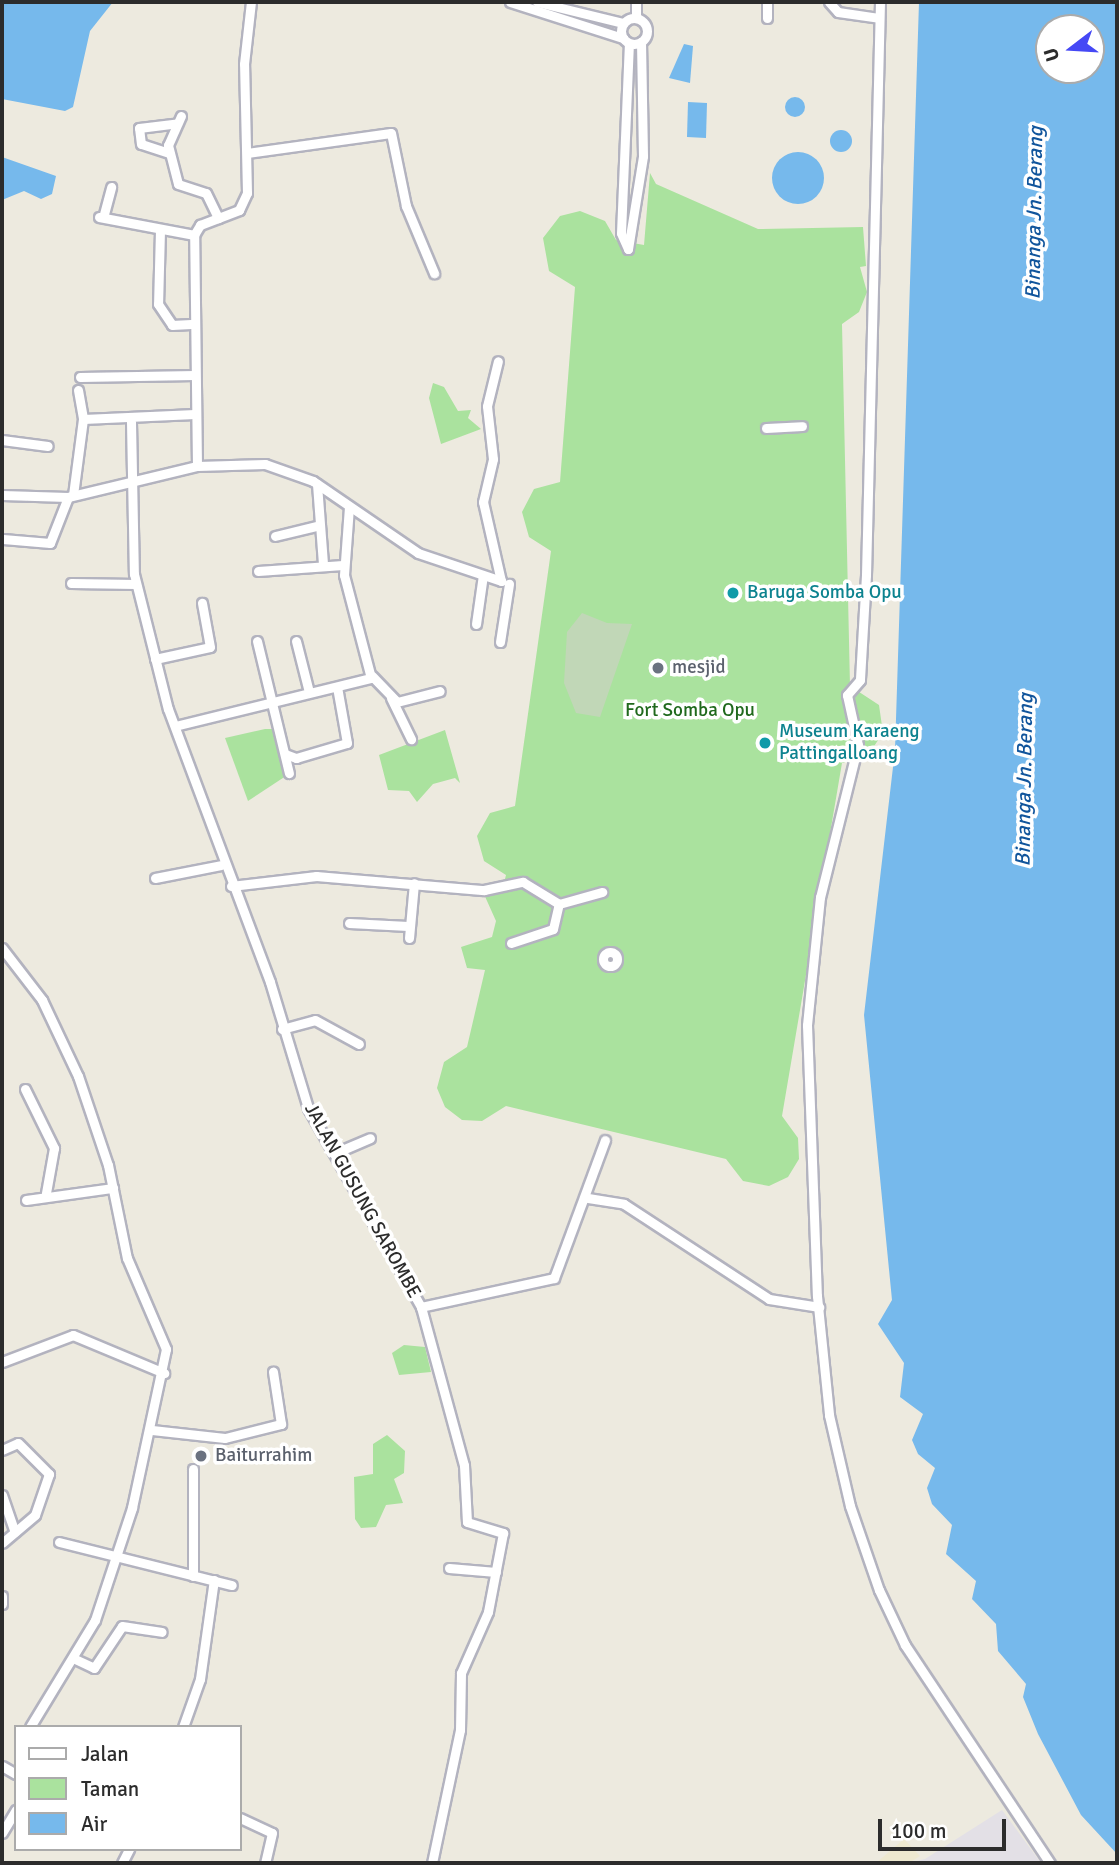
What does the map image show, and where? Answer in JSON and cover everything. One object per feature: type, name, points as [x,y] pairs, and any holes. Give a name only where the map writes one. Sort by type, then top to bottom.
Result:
[{"type":"street","points":[[110,187],[101,216],[194,235],[245,201],[247,153],[244,64],[251,2]]},
{"type":"street","points":[[510,2],[626,41],[640,42]]},
{"type":"street","points":[[537,2],[623,23],[636,17]]},
{"type":"street","points":[[623,23],[626,41],[621,233],[628,249],[643,156],[640,42],[647,28],[636,17],[636,2]]},
{"type":"street","points":[[767,2],[767,18]]},
{"type":"street","points":[[829,2],[838,12],[879,18]]},
{"type":"street","points":[[880,2],[864,617],[859,686],[847,695],[858,745],[820,897],[807,1025],[819,1307],[831,1423],[879,1590],[905,1645],[1050,1863]]},
{"type":"street","points":[[169,153],[141,144],[139,128],[179,120],[169,153],[180,187],[206,193],[218,218]]},
{"type":"street","points":[[247,153],[391,133],[406,206],[435,273]]},
{"type":"street","points":[[160,230],[155,258],[160,309],[175,326],[191,324]]},
{"type":"street","points":[[194,235],[198,281],[191,324],[197,466]]},
{"type":"street","points":[[498,361],[487,406],[493,459],[483,502],[505,582],[500,642]]},
{"type":"street","points":[[80,377],[195,375]]},
{"type":"street","points":[[3,540],[50,543],[70,496],[83,419],[78,390]]},
{"type":"street","points":[[83,419],[131,422],[195,414]]},
{"type":"street","name":"JALAN GUSUNG SAROMBE","points":[[131,422],[129,479],[136,584],[175,726],[221,865],[231,886],[308,1108],[421,1307],[464,1465],[466,1520],[503,1533],[488,1612],[461,1673],[460,1730],[432,1863]]},
{"type":"street","points":[[766,428],[802,426]]},
{"type":"street","points":[[2,440],[48,446]]},
{"type":"street","points":[[2,495],[70,496],[129,479],[197,466],[265,464],[317,484],[404,546],[505,582]]},
{"type":"street","points":[[317,484],[316,526],[323,564]]},
{"type":"street","points":[[349,507],[343,565],[372,676],[391,698],[411,739]]},
{"type":"street","points":[[275,536],[316,526]]},
{"type":"street","points":[[258,570],[323,564],[343,565]]},
{"type":"street","points":[[476,624],[484,575]]},
{"type":"street","points":[[71,583],[136,584]]},
{"type":"street","points":[[155,659],[210,647],[202,603]]},
{"type":"street","points":[[257,640],[289,773]]},
{"type":"street","points":[[296,641],[309,692]]},
{"type":"street","points":[[175,726],[372,676]]},
{"type":"street","points":[[285,754],[296,758],[347,743],[337,687]]},
{"type":"street","points":[[391,698],[440,691]]},
{"type":"street","points":[[155,878],[221,865]]},
{"type":"street","points":[[231,886],[316,876],[484,890],[523,883],[559,904],[601,892]]},
{"type":"street","points":[[409,938],[414,883]]},
{"type":"street","points":[[511,943],[553,929],[559,904]]},
{"type":"street","points":[[349,923],[408,926]]},
{"type":"street","points":[[2,948],[57,1030],[113,1188],[127,1258],[164,1341],[164,1373],[152,1430],[116,1555],[75,1660],[31,1725]]},
{"type":"street","points":[[282,1029],[315,1020],[359,1044]]},
{"type":"street","points":[[25,1089],[54,1148],[46,1193]]},
{"type":"street","points":[[335,1153],[370,1138]]},
{"type":"street","points":[[421,1307],[554,1278],[588,1198],[605,1140]]},
{"type":"street","points":[[26,1200],[46,1193],[113,1188]]},
{"type":"street","points":[[588,1198],[624,1204],[769,1299],[819,1307]]},
{"type":"street","points":[[2,1362],[73,1335],[164,1373]]},
{"type":"street","points":[[152,1430],[225,1438],[281,1424],[273,1372]]},
{"type":"street","points":[[2,1450],[18,1443],[49,1474],[35,1516],[2,1543]]},
{"type":"street","points":[[193,1469],[193,1576]]},
{"type":"street","points":[[2,1495],[15,1532]]},
{"type":"street","points":[[59,1542],[232,1585]]},
{"type":"street","points":[[449,1568],[496,1572]]},
{"type":"street","points":[[184,1725],[200,1678],[214,1580]]},
{"type":"street","points":[[2,1596],[2,1604]]},
{"type":"street","points":[[75,1660],[94,1668],[121,1626],[163,1632]]},
{"type":"street","points":[[2,1833],[14,1813]]},
{"type":"street","points":[[242,1819],[272,1833],[265,1863]]},
{"type":"shaded area","points":[[1002,1810],[1041,1863],[909,1863],[925,1859]]},
{"type":"shaded area","points":[[904,1839],[920,1856],[909,1863],[876,1863]]},
{"type":"green space","name":"Fort Somba Opu","points":[[650,173],[656,184],[758,229],[863,227],[866,266],[860,267],[867,292],[859,312],[842,324],[850,686],[879,705],[883,733],[868,755],[842,763],[782,1116],[798,1138],[799,1159],[788,1177],[769,1186],[743,1181],[726,1159],[506,1106],[482,1121],[462,1120],[445,1107],[437,1088],[444,1062],[467,1047],[485,970],[467,968],[461,947],[492,937],[496,921],[483,892],[503,887],[506,875],[484,861],[477,836],[490,813],[515,806],[551,551],[529,537],[522,512],[534,489],[560,482],[575,287],[549,271],[543,238],[560,216],[580,211],[605,221],[616,240],[644,245]]},
{"type":"green space","points":[[433,383],[444,387],[458,411],[471,410],[468,418],[481,429],[441,444],[429,398]]},
{"type":"green space","points":[[582,613],[607,623],[632,624],[600,717],[576,713],[564,683],[567,632]]},
{"type":"green space","points":[[274,729],[292,772],[248,801],[225,738]]},
{"type":"green space","points":[[445,730],[460,783],[455,778],[433,784],[417,802],[409,791],[388,790],[379,755]]},
{"type":"green space","points":[[404,1345],[425,1347],[431,1372],[399,1375],[392,1353]]},
{"type":"green space","points":[[387,1435],[405,1451],[404,1473],[394,1479],[403,1503],[386,1505],[376,1527],[361,1528],[355,1519],[354,1477],[373,1474],[373,1444]]},
{"type":"water","points":[[2,2],[113,2],[90,31],[73,107],[65,111],[2,99]]},
{"type":"water","name":"Binanga Jn. Berang","points":[[919,2],[1117,2],[1117,1854],[1081,1815],[1038,1734],[1023,1697],[1026,1684],[998,1651],[996,1624],[972,1599],[976,1581],[946,1554],[952,1525],[932,1504],[927,1488],[935,1468],[918,1454],[912,1440],[923,1414],[900,1397],[904,1363],[878,1324],[892,1300],[864,1015],[895,750]]},
{"type":"water","points":[[684,44],[693,46],[690,83],[669,78]]},
{"type":"water","points":[[795,97],[802,100],[805,107],[802,114],[795,117],[788,114],[785,107],[788,100]]},
{"type":"water","points":[[688,102],[707,103],[706,138],[687,137]]},
{"type":"water","points":[[841,130],[851,137],[852,141],[845,151],[841,152],[831,145],[830,141],[837,131]]},
{"type":"water","points":[[798,152],[808,154],[816,160],[822,168],[822,188],[816,196],[808,202],[798,204],[788,202],[780,196],[774,188],[772,178],[774,168],[780,160],[788,154]]},
{"type":"water","points":[[2,157],[56,176],[52,194],[41,199],[24,191],[2,200]]},
{"type":"place","name":"Baruga Somba Opu","points":[[733,593]]},
{"type":"place","name":"mesjid","points":[[658,668]]},
{"type":"place","name":"Museum Karaeng Pattingalloang","points":[[765,743]]},
{"type":"place","name":"Baiturrahim","points":[[201,1456]]}]
